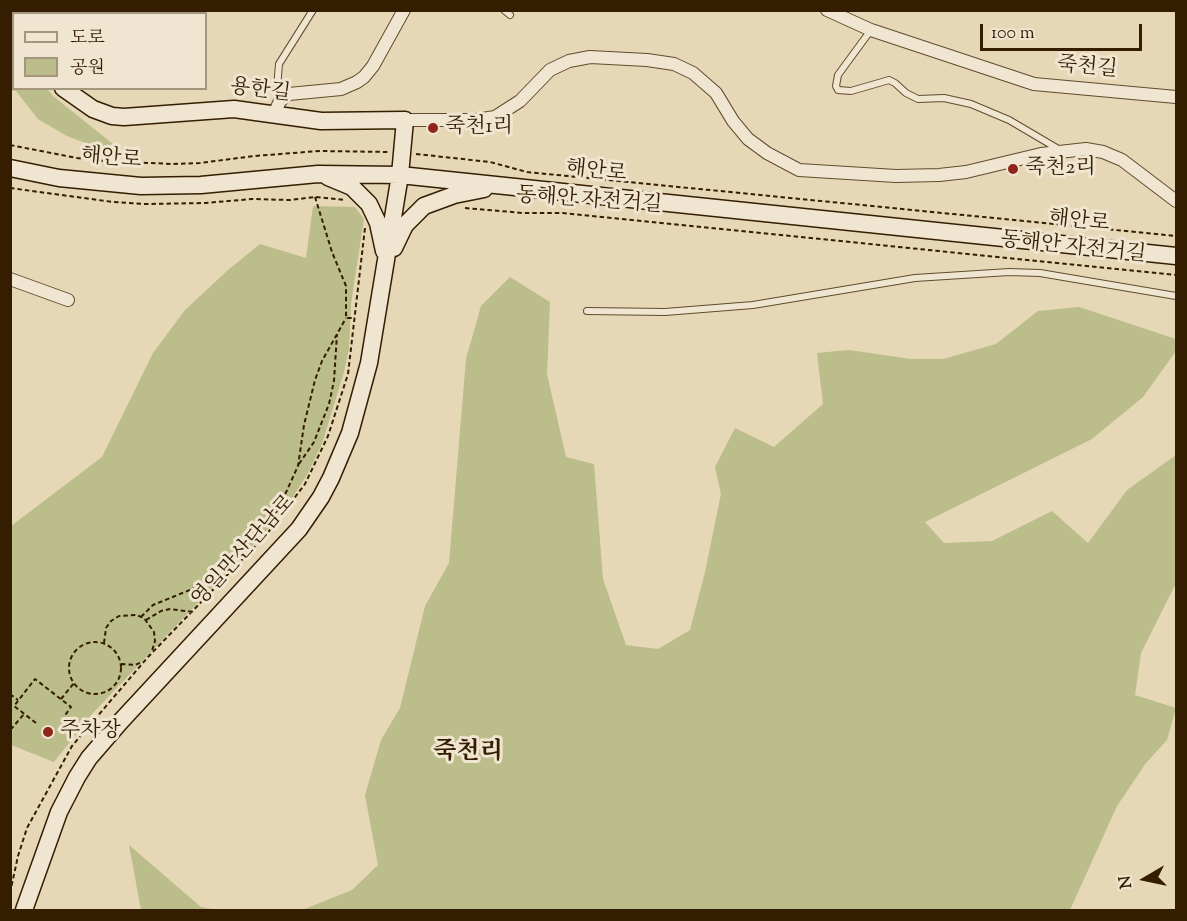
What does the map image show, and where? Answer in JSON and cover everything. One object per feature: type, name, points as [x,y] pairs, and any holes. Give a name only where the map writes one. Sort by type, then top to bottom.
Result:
[{"type":"street","points":[[277,107],[289,94],[340,89],[357,82],[373,66],[404,10]]},
{"type":"street","name":"죽천길","points":[[828,10],[871,30],[1034,84],[1176,97]]},
{"type":"street","points":[[400,175],[405,120],[476,120],[495,117],[512,108],[542,76],[559,65],[579,58],[603,57],[663,62],[674,64],[693,73],[716,93],[733,121],[748,139],[767,153],[799,170],[885,175],[939,175],[966,172],[1025,157],[1086,149],[1112,155],[1134,168],[1176,201]]},
{"type":"street","name":"용한길","points":[[66,90],[93,109],[112,116],[149,116],[220,109],[250,110],[277,107],[321,121],[405,120]]},
{"type":"street","name":"해안로","points":[[10,168],[59,178],[141,186],[201,185],[318,174],[400,175],[1176,256]]},
{"type":"street","points":[[318,174],[352,187],[378,223],[386,265]]},
{"type":"street","name":"영일만산단남로","points":[[24,910],[59,812],[89,758],[284,546],[321,497],[350,433],[363,390],[400,175]]},
{"type":"street","points":[[386,265],[405,225],[424,206],[454,195],[505,186]]},
{"type":"street","points":[[10,279],[68,300]]},
{"type":"lane","points":[[277,107],[276,88],[279,64],[313,10]]},
{"type":"lane","points":[[871,30],[838,75],[836,81],[838,90],[851,91],[889,80],[918,99],[958,100],[980,108],[1008,120],[1061,151]]},
{"type":"lane","points":[[587,311],[665,312],[753,305],[884,282],[946,275],[1009,272],[1040,273],[1176,296]]},
{"type":"path","points":[[10,188],[112,202],[144,204],[205,203],[252,199],[290,200],[315,197],[353,201],[366,206],[348,374],[328,436],[304,484],[278,521],[148,657],[88,726],[57,771],[27,828],[10,893]]},
{"type":"path","points":[[298,466],[304,425],[315,380],[345,318],[346,286],[332,252],[315,197]]},
{"type":"path","name":"동해안 자전거길","points":[[456,207],[523,213],[563,213],[1176,275]]},
{"type":"path","points":[[345,318],[354,318]]},
{"type":"path","points":[[141,617],[153,605],[196,588],[216,575],[241,543],[278,510],[298,466],[314,442],[329,404],[334,381],[337,333]]},
{"type":"path","points":[[146,620],[161,611],[170,609],[193,612]]},
{"type":"path","points":[[104,643],[106,628],[118,616],[127,614],[146,620],[154,632],[153,649],[148,657],[135,665],[121,664]]},
{"type":"path","points":[[92,642],[104,643],[116,651],[121,664],[121,675],[117,683],[104,693],[87,693],[74,683],[69,667],[76,650],[83,644],[92,642]]},
{"type":"path","points":[[36,723],[14,706],[35,679],[71,707],[61,721]]},
{"type":"path","points":[[61,699],[74,683]]},
{"type":"path","points":[[10,694],[18,700]]},
{"type":"path","points":[[10,727],[12,728],[24,714]]},
{"type":"green space","points":[[10,11],[12,15],[12,90],[48,90],[113,144],[102,149],[67,136],[38,119],[16,91],[11,90]]},
{"type":"green space","points":[[313,206],[355,207],[364,219],[351,304],[349,348],[344,372],[322,444],[308,473],[289,503],[268,529],[93,713],[54,762],[11,745],[11,526],[102,457],[153,353],[185,310],[228,270],[260,244],[306,258]]},
{"type":"green space","points":[[510,277],[550,302],[547,374],[566,457],[594,464],[603,579],[626,645],[658,649],[690,630],[721,494],[715,467],[735,428],[774,447],[823,404],[817,353],[849,350],[911,359],[943,359],[996,344],[1038,311],[1079,307],[1176,339],[1176,351],[1143,397],[1092,439],[925,522],[944,543],[992,541],[1052,511],[1088,543],[1127,490],[1176,455],[1176,583],[1141,653],[1135,695],[1176,708],[1167,740],[1146,763],[1117,806],[1070,910],[302,910],[352,890],[378,865],[365,795],[381,740],[400,708],[425,606],[449,563],[466,359],[481,306]]},
{"type":"green space","points":[[129,845],[201,907],[218,910],[141,910]]},
{"type":"place","name":"죽천1리","points":[[433,128]]},
{"type":"place","name":"죽천2리","points":[[1013,169]]},
{"type":"place","name":"주차장","points":[[48,732]]},
{"type":"district","name":"죽천리","points":[[468,754]]}]
